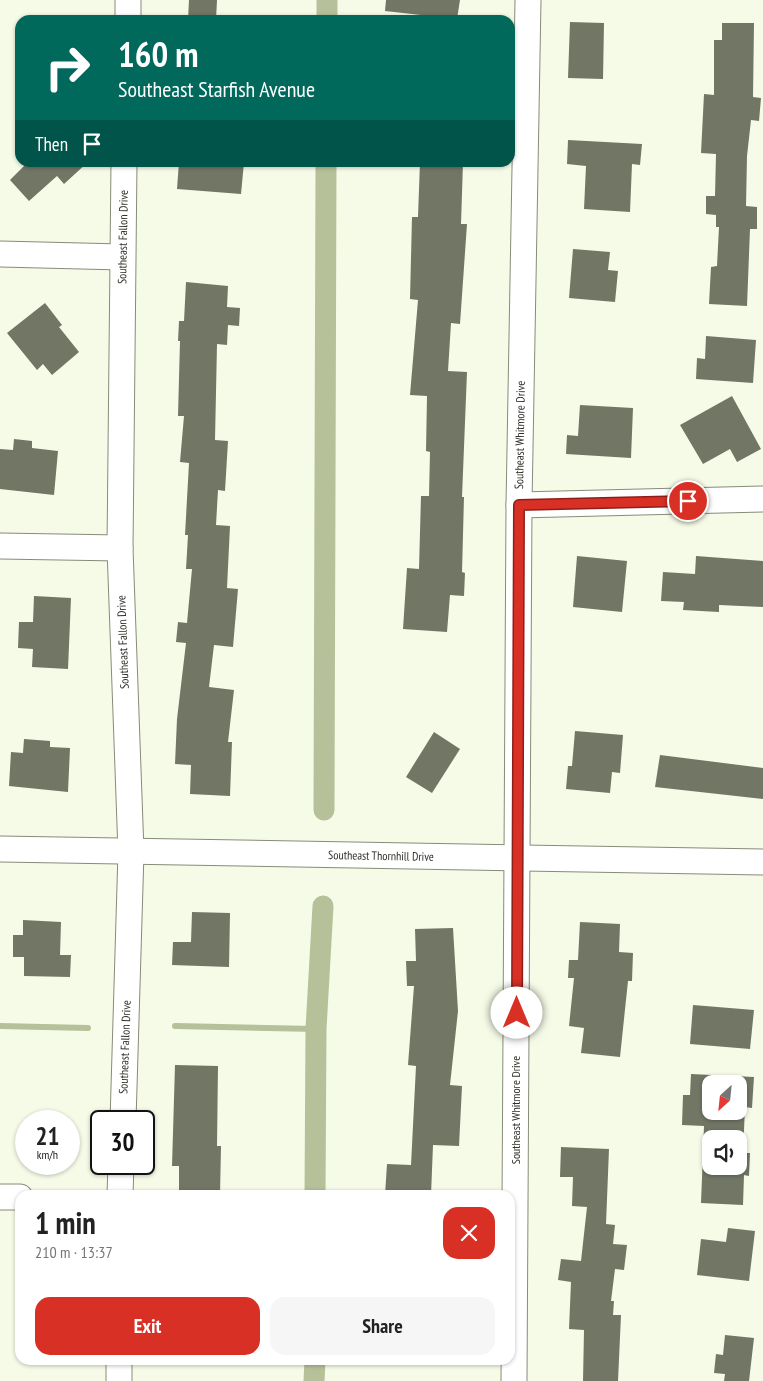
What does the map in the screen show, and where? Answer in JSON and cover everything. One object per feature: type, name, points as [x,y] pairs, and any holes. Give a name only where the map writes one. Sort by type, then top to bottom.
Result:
[{"type":"street","points":[[128,0],[128,15]]},
{"type":"street","name":"Southeast Whitmore Drive","points":[[515,1250],[519,505],[528,0]]},
{"type":"street","name":"Southeast Fallon Drive","points":[[122,1110],[131,852],[120,548],[124,167]]},
{"type":"street","points":[[0,254],[122,257]]},
{"type":"street","points":[[519,505],[763,499]]},
{"type":"street","points":[[0,546],[120,548]]},
{"type":"street","name":"Southeast Thornhill Drive","points":[[0,849],[763,862]]},
{"type":"street","points":[[120,1190],[121,1175]]},
{"type":"street","points":[[0,1197],[15,1197]]},
{"type":"street","points":[[119,1365],[119,1381]]},
{"type":"street","name":"Southeast Whitmore Drive","points":[[514,1365],[514,1381]]},
{"type":"building","points":[[189,0],[217,0],[216,15],[188,15]]},
{"type":"building","points":[[386,0],[460,0],[458,15],[421,15],[385,11]]},
{"type":"building","points":[[570,22],[604,23],[603,79],[568,78]]},
{"type":"building","points":[[722,23],[754,23],[753,97],[761,98],[759,121],[751,120],[747,156],[746,206],[757,207],[757,229],[750,229],[747,306],[709,304],[711,267],[717,266],[719,227],[716,227],[716,215],[706,214],[706,196],[715,196],[716,154],[701,153],[704,94],[714,95],[714,40],[722,40]]},
{"type":"building","points":[[568,140],[642,144],[640,165],[632,164],[630,212],[584,209],[586,166],[567,164]]},
{"type":"building","points":[[23,167],[83,167],[64,184],[57,176],[29,201],[10,180]]},
{"type":"building","points":[[179,167],[244,167],[241,194],[177,189]]},
{"type":"building","points":[[420,167],[463,167],[461,224],[467,224],[460,324],[451,323],[448,371],[467,372],[462,497],[464,497],[462,572],[465,573],[464,596],[450,595],[447,632],[403,629],[407,568],[419,569],[421,496],[429,496],[430,452],[426,451],[427,396],[410,395],[418,300],[410,299],[412,217],[418,217]]},
{"type":"building","points":[[573,249],[610,252],[608,270],[618,271],[615,302],[569,298]]},
{"type":"building","points":[[186,282],[228,286],[227,307],[240,308],[239,326],[228,325],[227,345],[217,344],[215,440],[228,441],[225,491],[218,490],[216,525],[230,526],[227,588],[238,589],[233,647],[214,645],[209,687],[234,690],[228,742],[232,742],[230,796],[190,794],[191,765],[175,764],[177,719],[186,643],[176,642],[178,622],[187,623],[192,569],[186,569],[188,535],[185,535],[189,463],[180,462],[184,416],[178,416],[179,321],[184,321]]},
{"type":"building","points":[[45,303],[62,325],[59,327],[79,352],[52,375],[43,364],[37,370],[7,333]]},
{"type":"building","points":[[706,336],[756,340],[753,383],[696,379],[697,358],[705,359]]},
{"type":"building","points":[[732,396],[761,449],[737,462],[730,449],[703,464],[680,425]]},
{"type":"building","points":[[580,405],[633,408],[631,458],[566,454],[567,435],[578,436]]},
{"type":"building","points":[[14,439],[32,441],[32,448],[58,451],[54,495],[0,489],[0,449],[13,450]]},
{"type":"building","points":[[577,556],[627,561],[622,612],[573,607]]},
{"type":"building","points":[[696,556],[763,561],[763,607],[719,605],[719,612],[683,610],[684,602],[661,601],[663,572],[695,574]]},
{"type":"building","points":[[34,596],[71,598],[68,669],[32,667],[33,649],[18,648],[19,622],[33,622]]},
{"type":"building","points":[[575,731],[623,735],[620,773],[612,772],[610,793],[566,789],[568,766],[572,766]]},
{"type":"building","points":[[434,732],[460,749],[432,793],[406,777]]},
{"type":"building","points":[[24,739],[50,741],[50,747],[70,748],[68,792],[9,786],[11,752],[23,753]]},
{"type":"building","points":[[660,755],[763,768],[763,799],[655,787]]},
{"type":"building","points":[[192,912],[230,913],[229,967],[172,965],[173,942],[191,942]]},
{"type":"building","points":[[23,920],[61,922],[60,955],[71,955],[70,977],[24,976],[24,957],[13,957],[13,935],[23,935]]},
{"type":"building","points":[[580,922],[620,924],[619,952],[633,953],[632,981],[628,981],[620,1057],[581,1053],[584,1028],[569,1026],[574,978],[568,978],[569,960],[578,960]]},
{"type":"building","points":[[453,928],[458,1011],[450,1085],[462,1086],[459,1146],[433,1145],[431,1190],[385,1190],[387,1164],[411,1165],[416,1066],[408,1065],[414,986],[407,986],[406,961],[416,961],[415,929]]},
{"type":"building","points":[[693,1005],[754,1010],[750,1049],[690,1044]]},
{"type":"building","points":[[175,1065],[218,1066],[217,1146],[221,1146],[220,1190],[179,1190],[179,1166],[172,1166]]},
{"type":"building","points":[[691,1074],[712,1075],[702,1075],[702,1120],[744,1120],[744,1130],[704,1130],[704,1126],[682,1125],[683,1095],[690,1095]]},
{"type":"building","points":[[748,1077],[754,1077],[752,1108],[748,1107]]},
{"type":"building","points":[[561,1147],[609,1149],[606,1224],[615,1225],[613,1244],[627,1245],[624,1270],[615,1269],[611,1301],[614,1301],[613,1315],[621,1315],[618,1381],[583,1381],[584,1330],[569,1329],[571,1282],[558,1280],[561,1259],[581,1261],[587,1207],[572,1206],[573,1177],[560,1177]]},
{"type":"building","points":[[747,1153],[750,1153],[749,1176],[744,1175],[747,1175]]},
{"type":"building","points":[[702,1175],[744,1175],[743,1205],[701,1203]]},
{"type":"building","points":[[728,1228],[755,1231],[749,1281],[697,1275],[701,1239],[726,1242]]},
{"type":"building","points":[[725,1335],[754,1338],[749,1381],[724,1381],[725,1374],[714,1373],[716,1354],[723,1355]]},
{"type":"waterway","points":[[327,0],[327,15]]},
{"type":"waterway","points":[[324,810],[326,167]]},
{"type":"waterway","points":[[315,1190],[316,1029],[323,906]]},
{"type":"waterway","points":[[0,1026],[88,1028]]},
{"type":"waterway","points":[[175,1026],[316,1029]]},
{"type":"waterway","points":[[314,1381],[315,1365]]},
{"type":"route","points":[[517,1013],[519,505],[688,501]]}]
